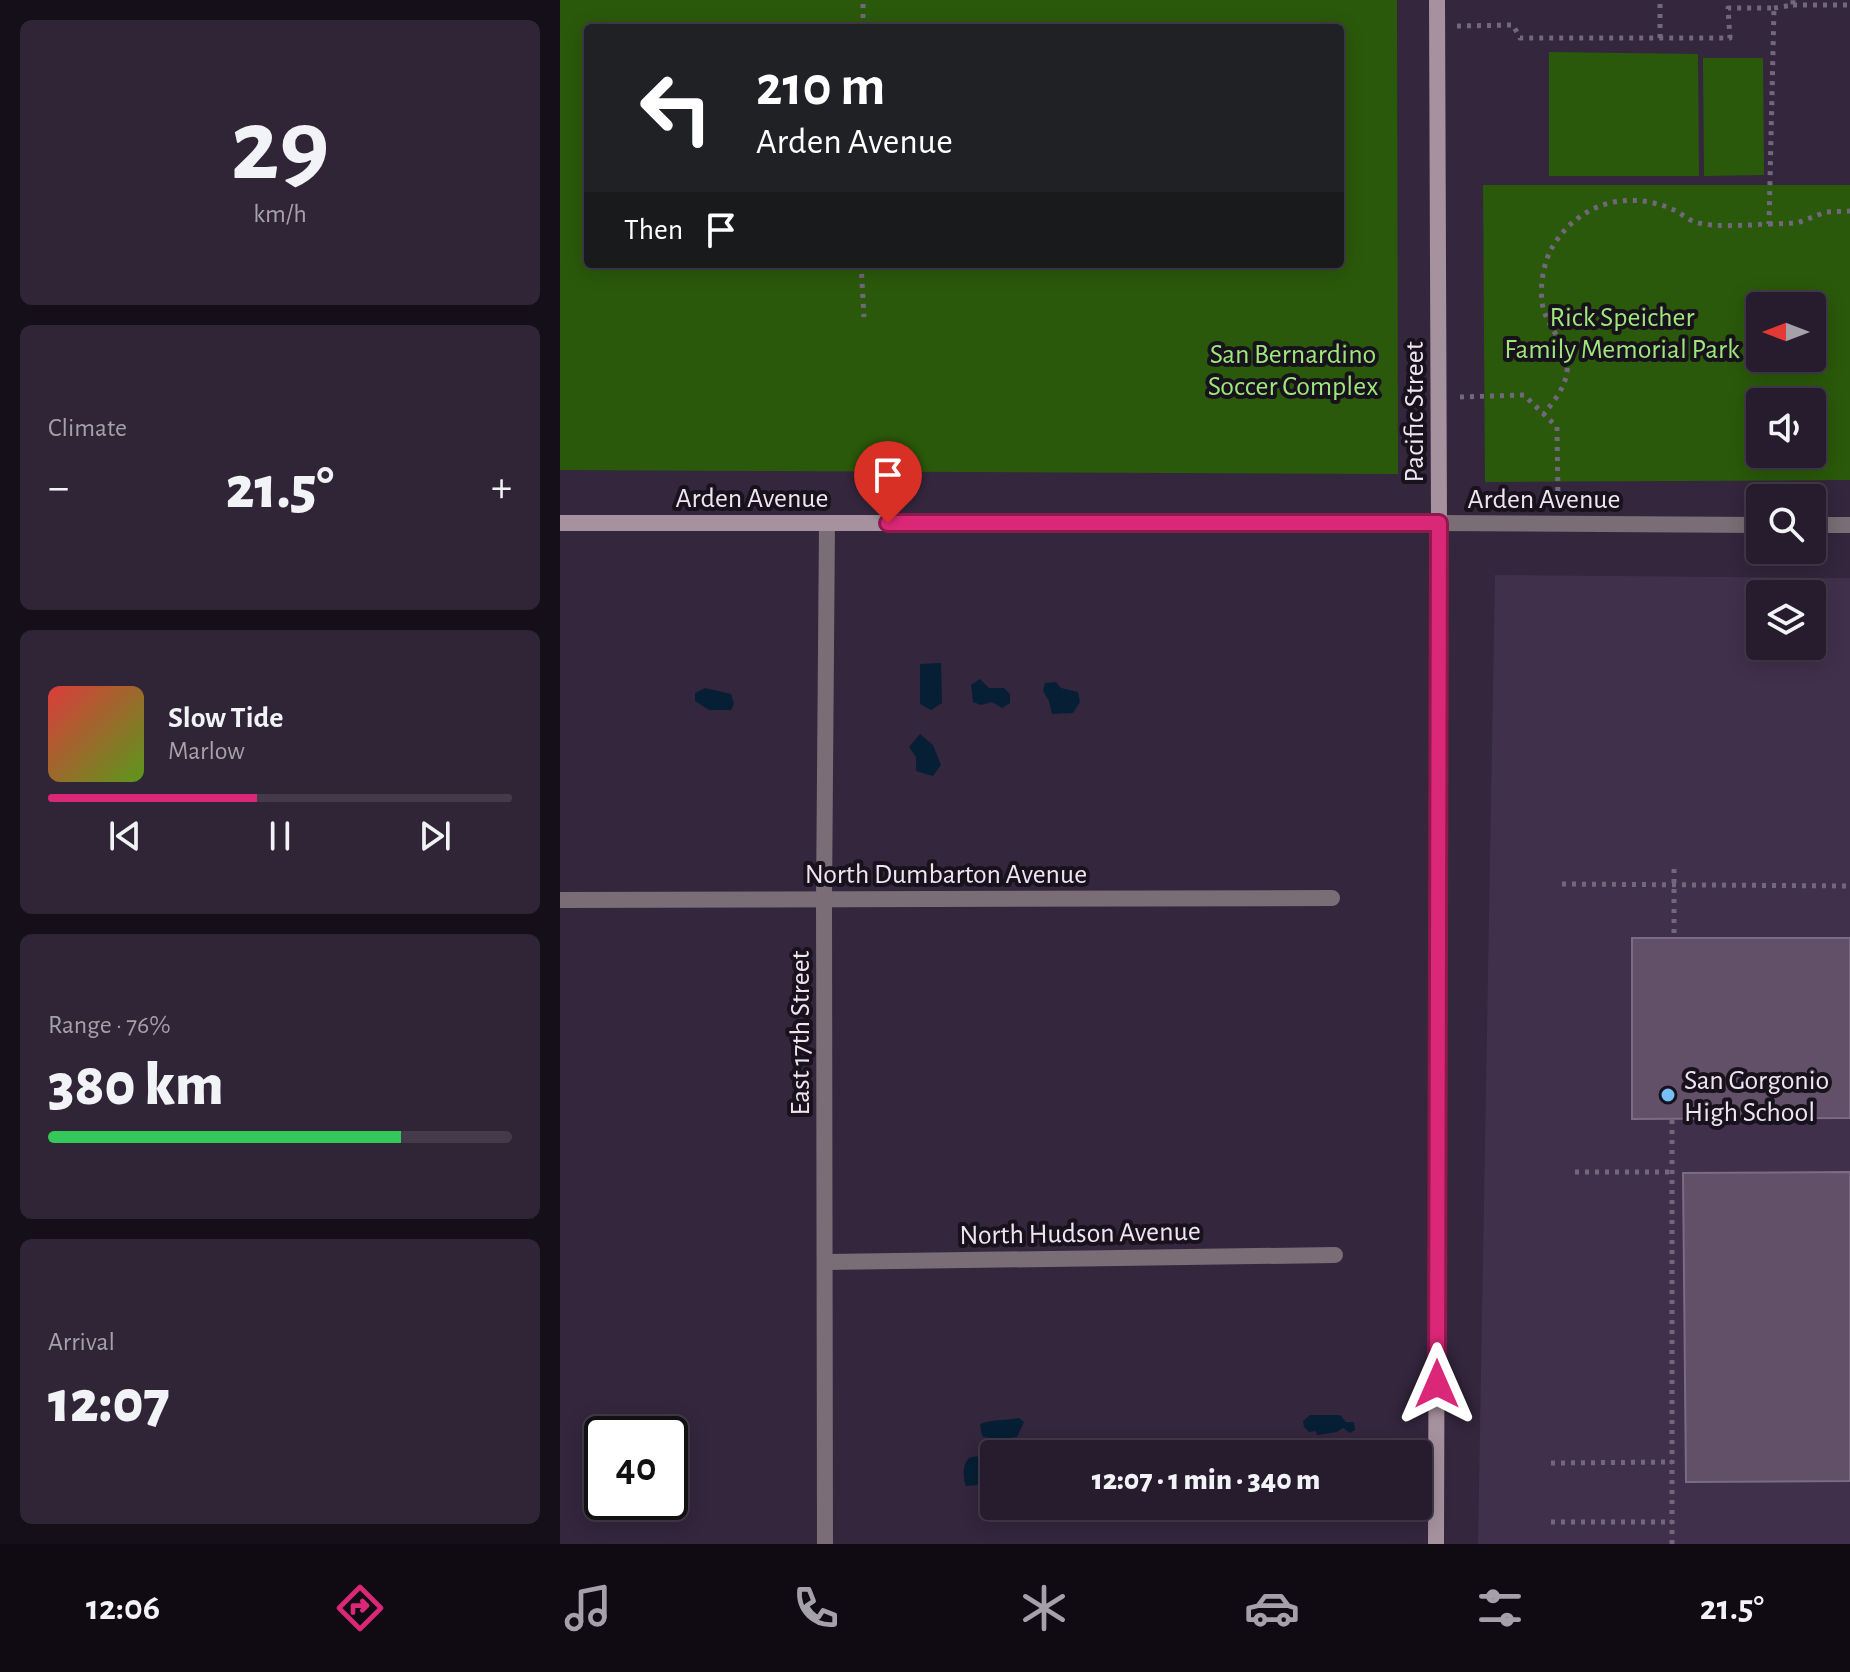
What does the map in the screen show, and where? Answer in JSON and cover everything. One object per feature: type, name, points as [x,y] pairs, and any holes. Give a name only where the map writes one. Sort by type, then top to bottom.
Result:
[{"type":"street","name":"Pacific Street","points":[[1436,1544],[1437,0]]},
{"type":"street","name":"Arden Avenue","points":[[560,523],[1746,525]]},
{"type":"street","name":"East 17th Street","points":[[825,1544],[827,523]]},
{"type":"street","points":[[1826,525],[1850,525]]},
{"type":"street","name":"North Dumbarton Avenue","points":[[560,900],[1332,898]]},
{"type":"street","name":"North Hudson Avenue","points":[[826,1262],[1335,1255]]},
{"type":"path","points":[[863,0],[863,24]]},
{"type":"path","points":[[1660,0],[1660,38]]},
{"type":"path","points":[[1437,26],[1513,25],[1520,38],[1730,38],[1728,8],[1774,8],[1793,3],[1850,5]]},
{"type":"path","points":[[1769,224],[1774,8]]},
{"type":"path","points":[[1544,414],[1558,396],[1567,375],[1567,355],[1544,311],[1542,281],[1550,250],[1565,228],[1589,209],[1615,200],[1645,201],[1673,209],[1695,222],[1746,226],[1797,223],[1826,212],[1850,211]]},
{"type":"path","points":[[861,268],[864,317]]},
{"type":"path","points":[[1438,398],[1524,395],[1557,427],[1559,524]]},
{"type":"path","points":[[1674,869],[1674,938]]},
{"type":"path","points":[[1562,884],[1850,886]]},
{"type":"path","points":[[1672,1119],[1672,1544]]},
{"type":"path","points":[[1575,1172],[1672,1170],[1672,1462]]},
{"type":"path","points":[[1551,1463],[1672,1462]]},
{"type":"path","points":[[1551,1522],[1672,1522]]},
{"type":"shaded area","name":"San Gorgonio High School","points":[[1495,575],[1850,578],[1850,1544],[1478,1544]]},
{"type":"green space","name":"San Bernardino Soccer Complex","points":[[560,0],[1397,0],[1398,474],[560,470]]},
{"type":"green space","points":[[1549,52],[1698,54],[1699,176],[1549,176]]},
{"type":"green space","points":[[1703,58],[1763,58],[1764,175],[1704,176]]},
{"type":"green space","name":"Rick Speicher Family Memorial Park","points":[[1483,185],[1850,185],[1850,480],[1485,482]]},
{"type":"water","points":[[941,663],[942,703],[931,710],[920,704],[920,664]]},
{"type":"water","points":[[980,679],[989,688],[1004,688],[1010,694],[1010,703],[1002,708],[992,702],[981,705],[973,702],[971,685]]},
{"type":"water","points":[[1056,682],[1061,688],[1078,692],[1080,702],[1073,713],[1052,714],[1043,691],[1045,683]]},
{"type":"water","points":[[705,688],[731,694],[734,704],[731,710],[709,710],[695,701],[695,693]]},
{"type":"water","points":[[920,734],[933,745],[941,765],[933,776],[916,771],[916,757],[909,747]]},
{"type":"water","points":[[1310,1415],[1340,1415],[1346,1422],[1354,1422],[1355,1430],[1350,1433],[1343,1428],[1317,1435],[1316,1431],[1309,1432],[1304,1427],[1303,1421]]},
{"type":"water","points":[[1019,1418],[1024,1422],[1017,1437],[993,1440],[982,1436],[980,1424]]},
{"type":"water","points":[[980,1456],[980,1482],[966,1486],[965,1464],[971,1457]]},
{"type":"building","points":[[1632,938],[1850,938],[1850,1118],[1632,1119]]},
{"type":"building","points":[[1850,1172],[1850,1481],[1686,1482],[1683,1173]]},
{"type":"place","name":"San Gorgonio High School","points":[[1668,1095]]},
{"type":"route","points":[[888,523],[1439,523],[1437,1384]]}]
